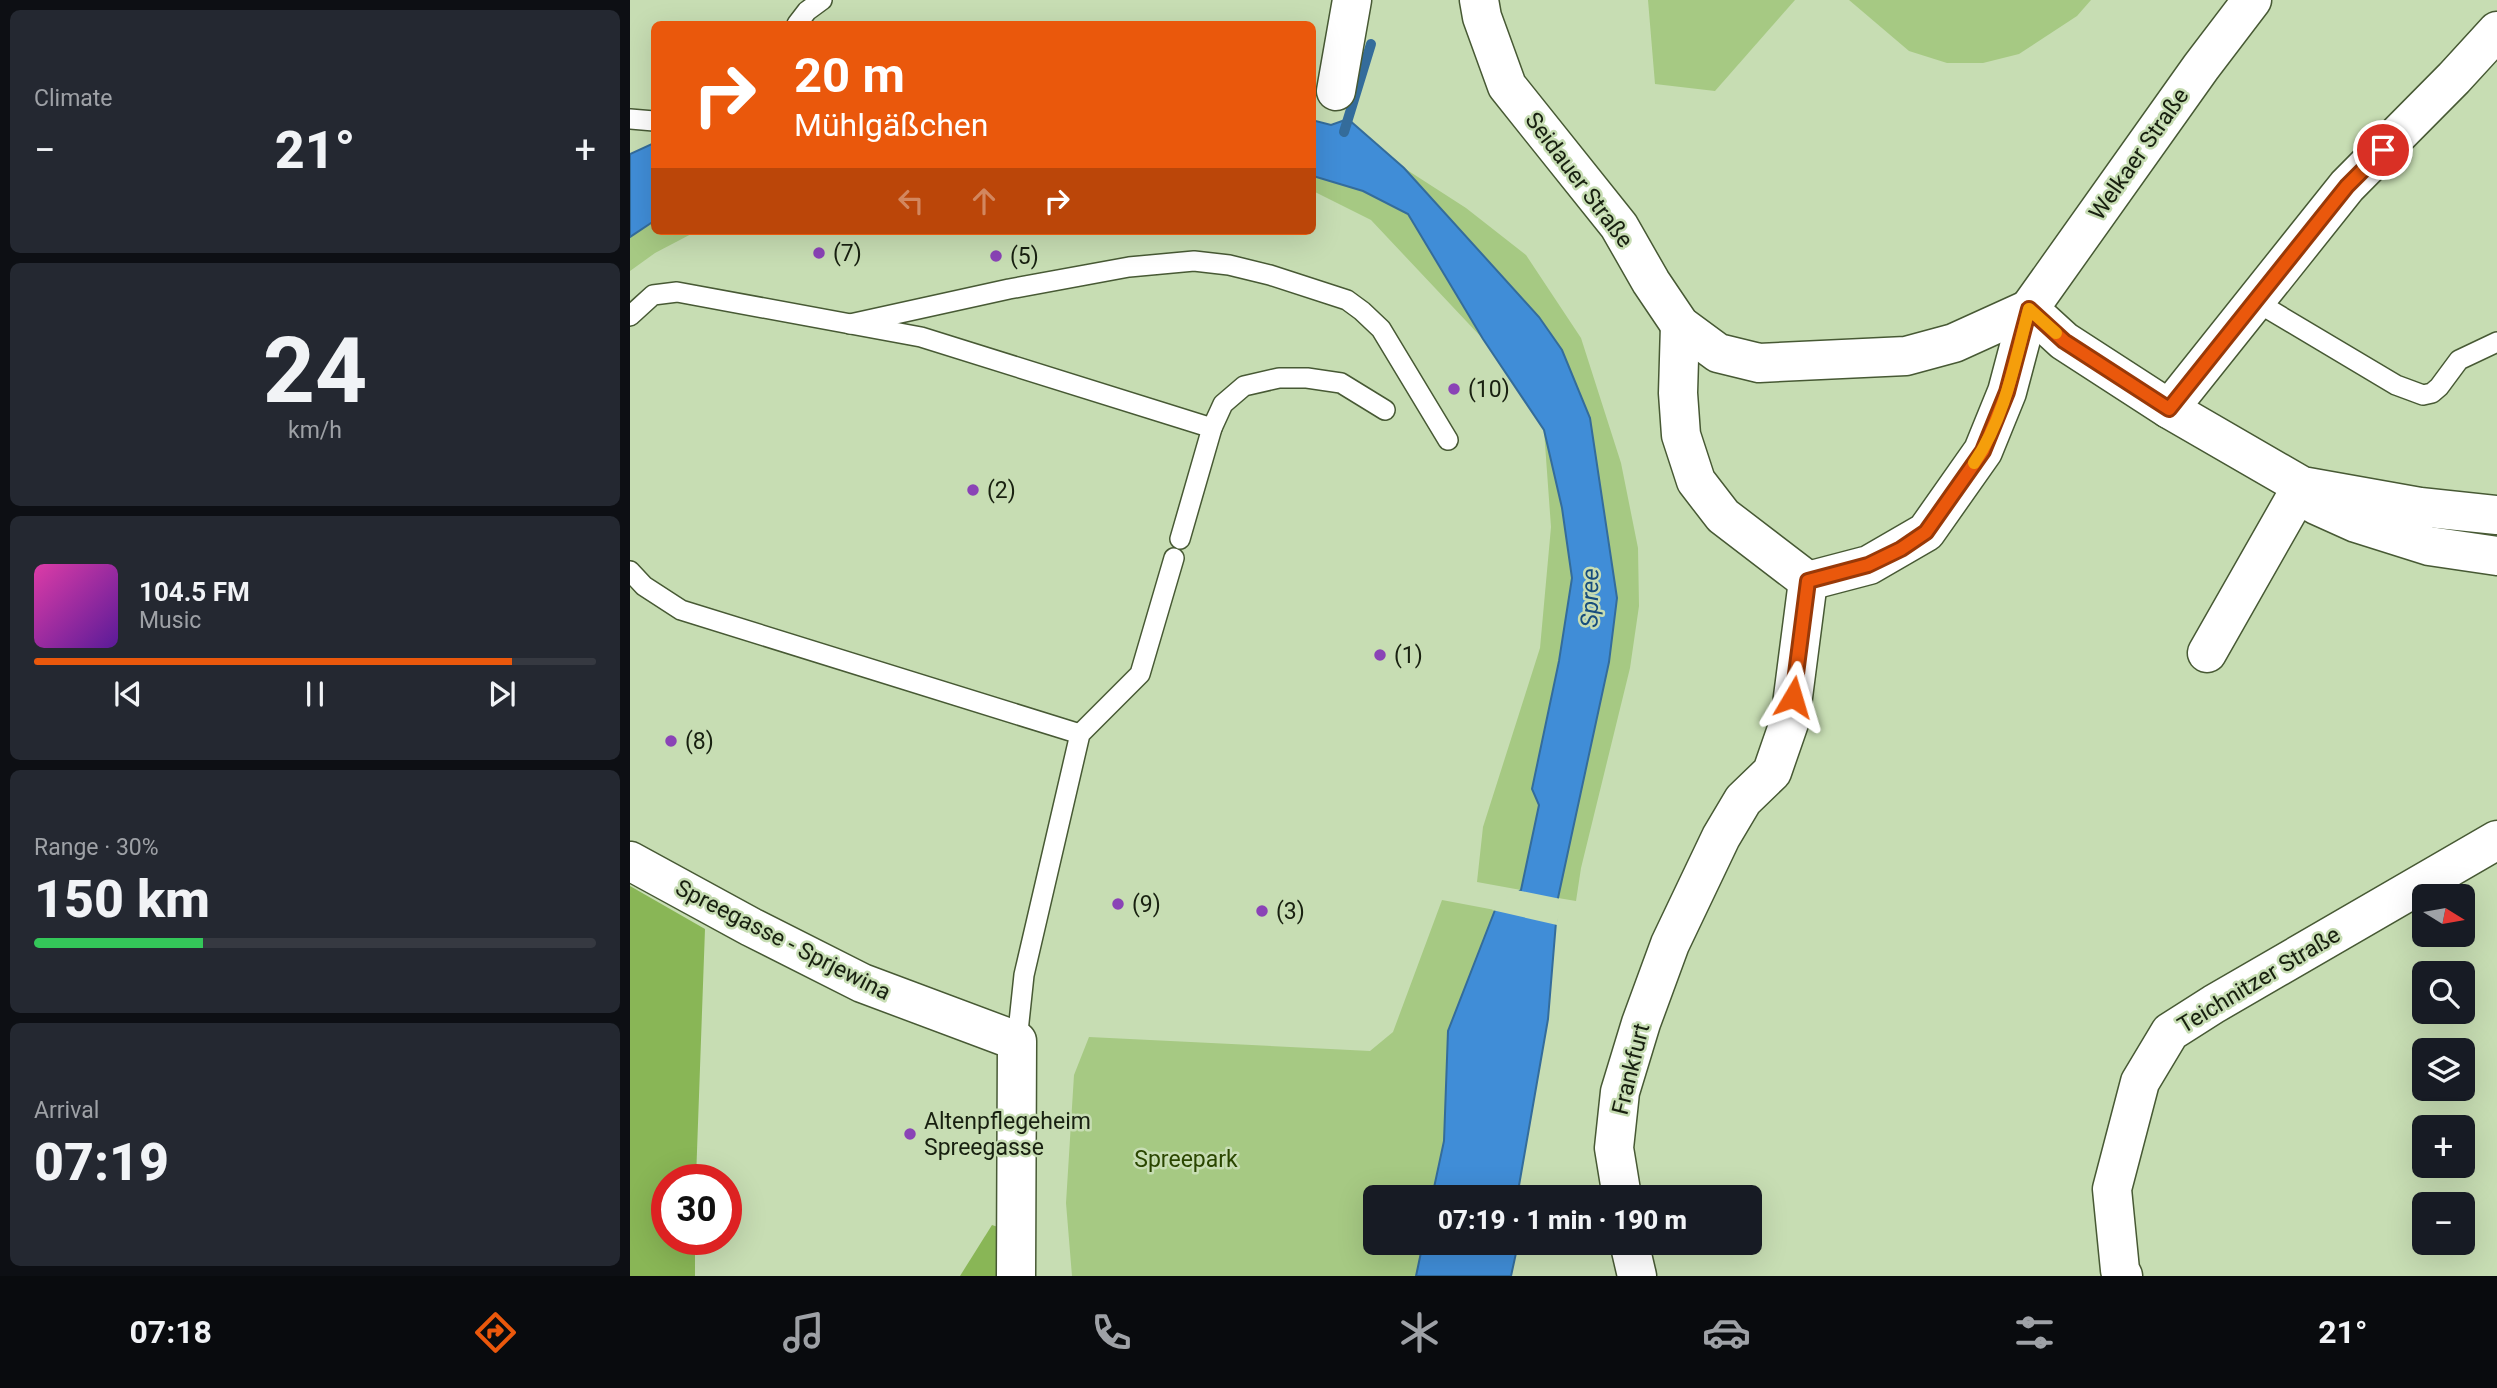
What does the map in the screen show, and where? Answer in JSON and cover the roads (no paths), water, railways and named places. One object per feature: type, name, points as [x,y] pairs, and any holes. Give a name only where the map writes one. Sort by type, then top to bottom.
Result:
[{"type":"street","points":[[1336,91],[1352,0]]},
{"type":"street","name":"Seidauer Straße","points":[[1479,0],[1482,17],[1507,86],[1619,226],[1651,282],[1680,325],[1718,353],[1759,363],[1906,356],[1954,343],[2029,309]]},
{"type":"street","name":"Welkaer Straße","points":[[2029,309],[2201,67],[2252,0]]},
{"type":"street","points":[[2169,409],[2347,186],[2497,31]]},
{"type":"street","points":[[1680,325],[1678,393],[1681,435],[1696,481],[1723,516],[1808,581],[1868,565],[1901,549],[1926,532],[1983,451],[2007,392],[2029,309],[2064,341],[2169,409],[2302,486],[2420,507],[2497,515]]},
{"type":"street","points":[[2302,486],[2316,505],[2356,523],[2429,546],[2497,556]]},
{"type":"street","points":[[2207,653],[2302,486]]},
{"type":"street","name":"Frankfurt","points":[[1620,1185],[1614,1148],[1620,1092],[1641,1023],[1671,944],[1721,837],[1743,800],[1772,772],[1790,720],[1808,581]]},
{"type":"street","name":"Teichnitzer Straße","points":[[2123,1276],[2120,1270],[2112,1189],[2140,1082],[2170,1032],[2497,840]]},
{"type":"street","name":"Spreegasse - Sprjewina","points":[[630,861],[751,928],[862,983],[1017,1041]]},
{"type":"street","points":[[1016,1276],[1017,1041]]},
{"type":"street","points":[[1632,1255],[1637,1276]]},
{"type":"lane","points":[[799,21],[807,11],[822,0]]},
{"type":"lane","points":[[630,119],[651,121]]},
{"type":"lane","points":[[850,324],[1009,289],[1129,267],[1194,261],[1229,265],[1347,300],[1362,311],[1381,329],[1448,440]]},
{"type":"lane","points":[[630,316],[653,295],[677,292],[921,337],[1212,429]]},
{"type":"lane","points":[[2255,302],[2396,386],[2423,395],[2432,393],[2439,387],[2459,360],[2497,342]]},
{"type":"lane","points":[[1017,1041],[1024,975],[1080,734],[1140,674],[1212,429],[1223,404],[1244,386],[1279,378],[1307,378],[1341,383],[1385,410]]},
{"type":"lane","points":[[630,571],[644,586],[681,610],[1080,734]]},
{"type":"water","name":"Spree","points":[[1348,119],[1404,168],[1539,317],[1562,350],[1590,418],[1617,598],[1609,662],[1558,898],[1548,1019],[1519,1185],[1435,1185],[1444,1141],[1448,1031],[1495,910],[1521,890],[1539,805],[1532,789],[1559,661],[1572,578],[1562,508],[1544,430],[1483,339],[1408,214],[1363,191],[1316,177],[1316,121],[1331,125]]},
{"type":"water","points":[[651,144],[651,223],[630,237],[630,154]]},
{"type":"water","points":[[1420,1255],[1516,1255],[1511,1276],[1416,1276]]},
{"type":"waterway","points":[[1344,132],[1371,44]]},
{"type":"place","name":"(7)","points":[[819,253]]},
{"type":"place","name":"(5)","points":[[996,256]]},
{"type":"place","name":"(10)","points":[[1454,389]]},
{"type":"place","name":"(2)","points":[[973,490]]},
{"type":"place","name":"(1)","points":[[1380,655]]},
{"type":"place","name":"(8)","points":[[671,741]]},
{"type":"place","name":"(9)","points":[[1118,904]]},
{"type":"place","name":"(3)","points":[[1262,911]]},
{"type":"place","name":"Altenpflegeheim Spreegasse","points":[[910,1134]]},
{"type":"park label","name":"Spreepark","points":[[1186,1159]]}]
